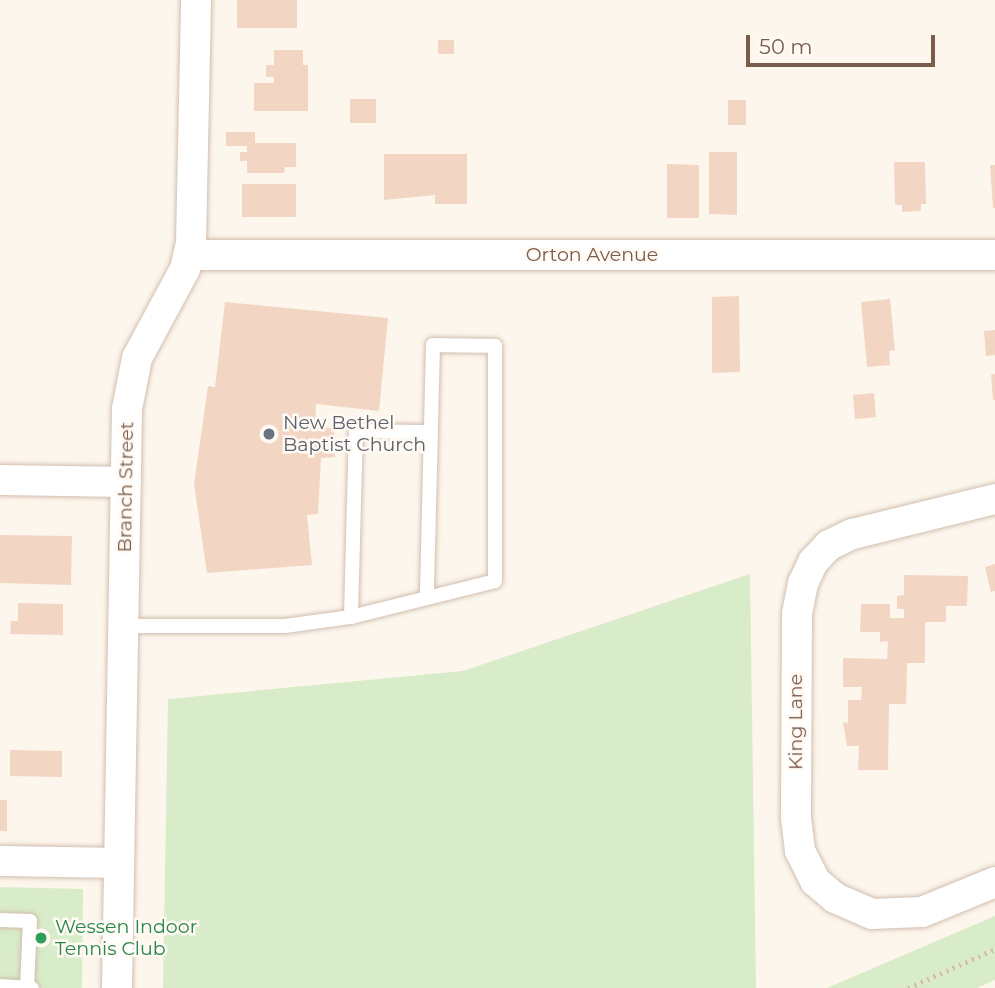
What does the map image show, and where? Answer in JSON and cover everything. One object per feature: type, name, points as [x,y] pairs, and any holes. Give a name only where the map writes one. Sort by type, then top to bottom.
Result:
[{"type":"street","name":"Branch Street","points":[[117,988],[126,482],[132,374],[143,341],[189,255],[195,0]]},
{"type":"street","name":"Orton Avenue","points":[[189,255],[995,255]]},
{"type":"street","points":[[0,480],[126,482]]},
{"type":"street","name":"King Lane","points":[[995,499],[852,534],[829,545],[813,562],[803,583],[797,614],[796,818],[800,851],[815,881],[835,898],[872,914],[922,912],[995,881]]},
{"type":"street","points":[[0,861],[119,863]]},
{"type":"lane","points":[[124,626],[285,626],[351,617],[428,598],[495,581],[495,346],[433,345],[428,598]]},
{"type":"lane","points":[[351,617],[356,431],[430,432]]},
{"type":"lane","points":[[0,920],[30,921],[27,988]]},
{"type":"lane","points":[[0,986],[32,988]]},
{"type":"path","points":[[908,988],[995,949]]},
{"type":"green space","points":[[750,574],[756,988],[163,988],[168,699],[463,671]]},
{"type":"green space","name":"Wessen Indoor Tennis Club","points":[[0,887],[83,889],[82,988],[0,988]]},
{"type":"green space","points":[[995,916],[995,980],[977,988],[827,988]]},
{"type":"building","points":[[237,0],[297,0],[297,28],[237,28]]},
{"type":"building","points":[[438,40],[454,40],[454,54],[438,54]]},
{"type":"building","points":[[274,50],[303,50],[303,65],[308,65],[308,111],[254,111],[254,83],[274,83],[274,77],[266,77],[266,65],[274,65]]},
{"type":"building","points":[[350,99],[376,99],[376,123],[350,123]]},
{"type":"building","points":[[728,100],[746,100],[746,125],[728,125]]},
{"type":"building","points":[[226,132],[255,132],[255,143],[296,143],[296,167],[285,167],[284,173],[247,173],[247,161],[240,161],[240,152],[247,152],[247,146],[226,146]]},
{"type":"building","points":[[709,152],[737,152],[737,215],[709,214]]},
{"type":"building","points":[[384,154],[467,154],[467,204],[435,204],[435,195],[384,200]]},
{"type":"building","points":[[894,162],[925,162],[926,204],[921,204],[921,211],[902,212],[902,205],[895,205]]},
{"type":"building","points":[[667,164],[699,165],[699,218],[667,218]]},
{"type":"building","points":[[990,165],[995,165],[995,208],[993,208]]},
{"type":"building","points":[[242,184],[296,184],[296,217],[242,217]]},
{"type":"building","points":[[739,296],[740,372],[712,373],[712,297]]},
{"type":"building","points":[[890,299],[895,350],[889,351],[890,365],[867,367],[861,302]]},
{"type":"building","name":"New Bethel Baptist Church","points":[[225,302],[388,318],[379,411],[316,404],[315,425],[334,429],[335,457],[321,458],[318,514],[307,515],[312,565],[207,573],[194,484],[208,386],[215,387]]},
{"type":"building","points":[[995,330],[995,355],[986,356],[984,331]]},
{"type":"building","points":[[995,374],[995,400],[993,400],[991,375]]},
{"type":"building","points":[[874,393],[876,417],[855,419],[853,395]]},
{"type":"building","points":[[0,535],[72,536],[71,585],[0,583]]},
{"type":"building","points":[[995,564],[995,591],[991,592],[985,567]]},
{"type":"building","points":[[904,575],[968,576],[967,606],[946,606],[946,622],[925,622],[925,663],[907,663],[906,704],[889,704],[888,770],[858,770],[859,746],[847,746],[843,722],[848,723],[848,700],[861,700],[862,687],[843,687],[843,658],[887,659],[888,641],[880,642],[880,632],[860,632],[861,604],[890,604],[890,618],[904,618],[904,609],[897,609],[897,596],[904,595]]},
{"type":"building","points":[[18,603],[63,604],[63,635],[10,634],[11,621],[18,621]]},
{"type":"building","points":[[10,750],[62,751],[62,777],[10,776]]},
{"type":"building","points":[[0,800],[7,800],[7,831],[0,831]]},
{"type":"place","name":"New Bethel Baptist Church","points":[[269,434]]},
{"type":"place","name":"Wessen Indoor Tennis Club","points":[[41,938]]}]
